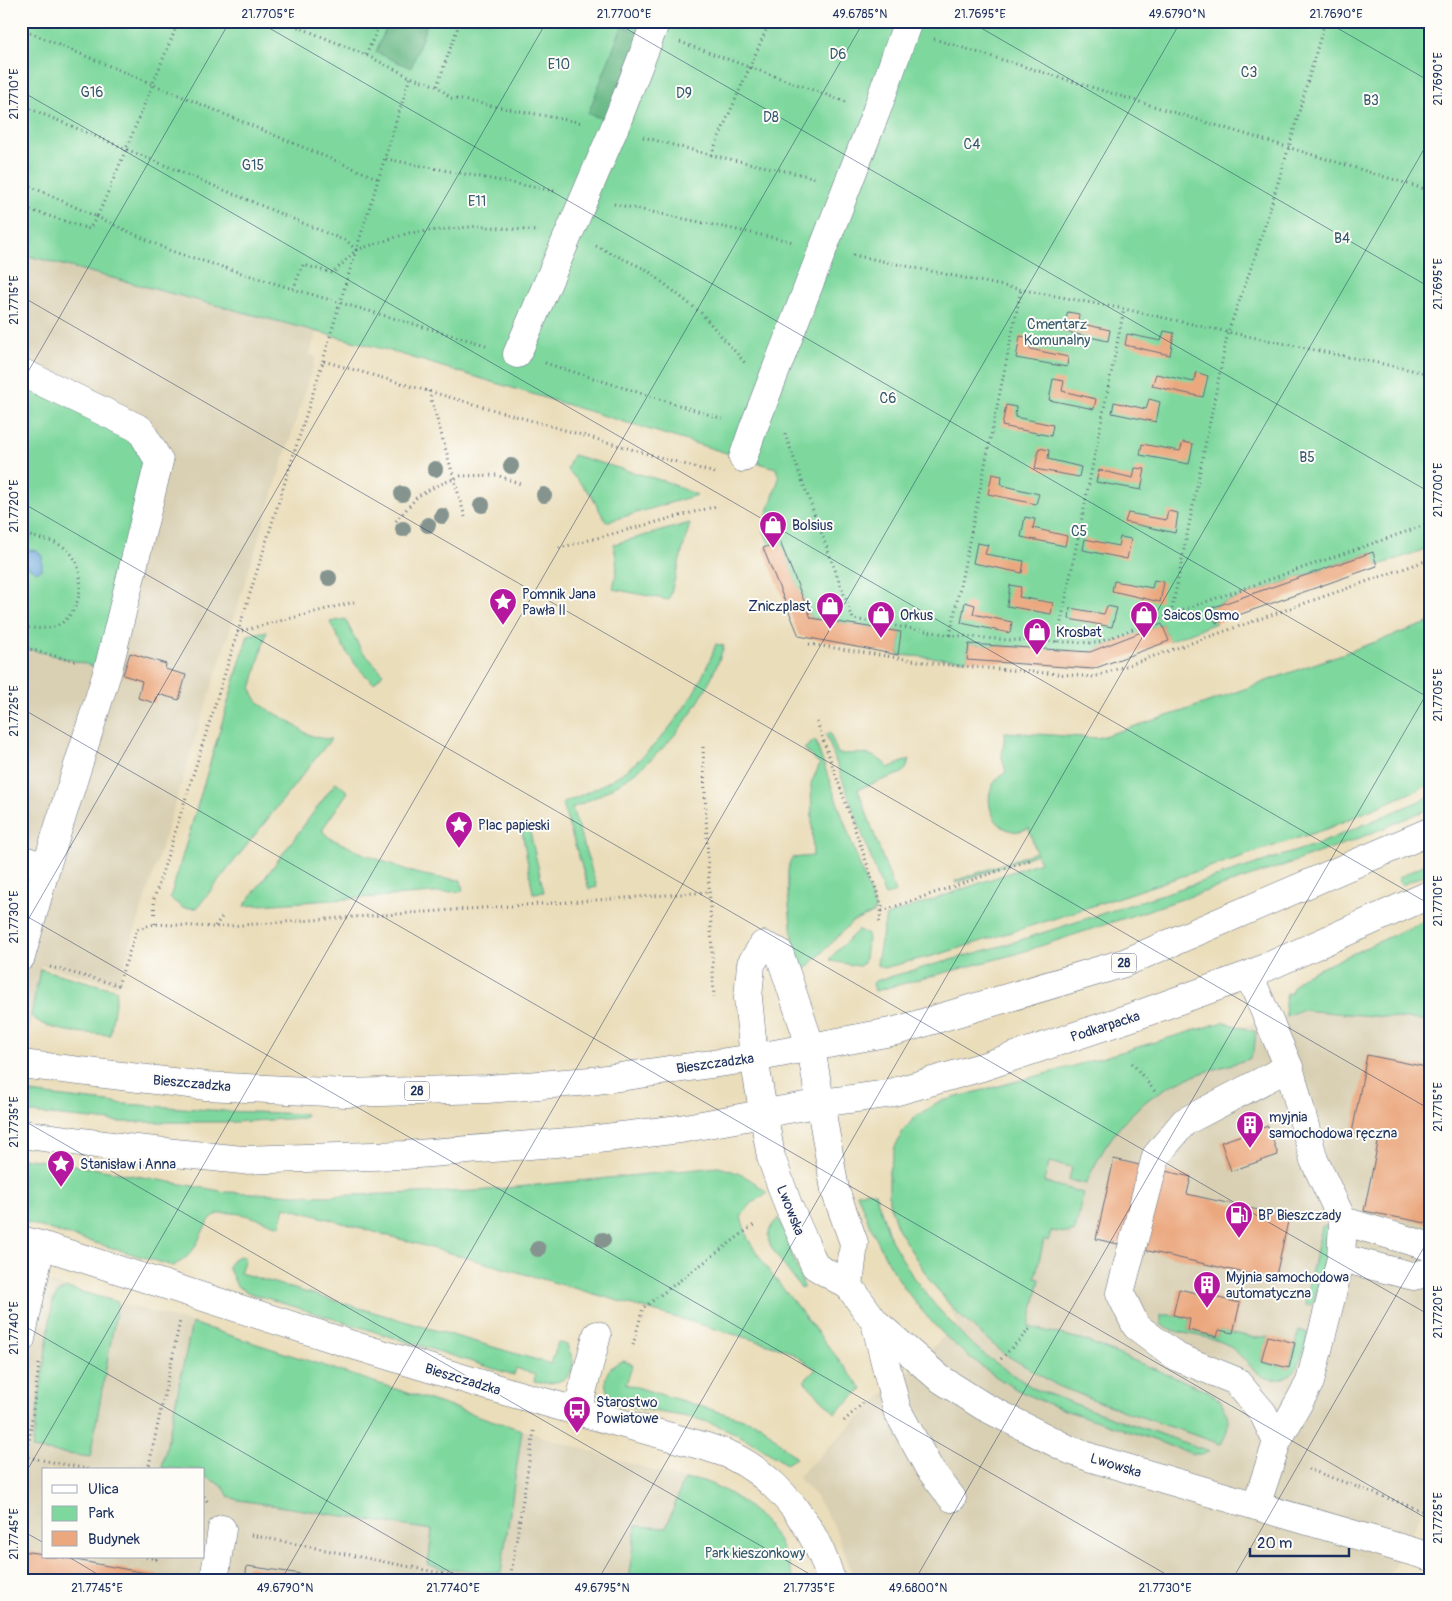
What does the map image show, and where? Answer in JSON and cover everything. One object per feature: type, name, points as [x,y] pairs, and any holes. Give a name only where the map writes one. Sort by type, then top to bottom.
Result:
[{"type":"main road","points":[[517,354],[614,129],[654,26]]},
{"type":"main road","points":[[743,458],[876,112],[906,26]]},
{"type":"main road","points":[[21,372],[140,429],[159,461],[108,670],[34,863],[31,961]]},
{"type":"main road","name":"28","points":[[811,1048],[896,1031],[1124,963],[1431,831]]},
{"type":"main road","name":"Podkarpacka","points":[[764,1114],[821,1103],[887,1094],[982,1067],[1135,1016],[1249,975],[1431,894]]},
{"type":"main road","name":"Lwowska","points":[[811,1048],[779,952],[763,945],[750,964],[748,998],[754,1058],[771,1157],[788,1205],[815,1266],[850,1286],[875,1322],[939,1378],[983,1406],[1070,1450],[1431,1557]]},
{"type":"main road","points":[[1249,975],[1289,1067],[1314,1160],[1343,1220],[1341,1258],[1310,1382],[1277,1442],[1256,1506]]},
{"type":"main road","points":[[811,1048],[835,1190],[854,1243],[850,1286]]},
{"type":"main road","name":"Bieszczadzka","points":[[21,1064],[206,1086],[346,1093],[487,1089],[591,1081],[811,1048]]},
{"type":"main road","points":[[1277,1442],[1263,1413],[1236,1381],[1178,1358],[1136,1326],[1120,1292],[1156,1156],[1184,1122],[1289,1067]]},
{"type":"main road","points":[[21,1134],[147,1151],[252,1160],[406,1155],[581,1141],[680,1129],[764,1114]]},
{"type":"main road","points":[[1343,1220],[1431,1247]]},
{"type":"main road","name":"Bieszczadzka","points":[[21,1339],[31,1243],[356,1346],[577,1412],[707,1446],[732,1456],[755,1470],[774,1486],[802,1519],[816,1539],[831,1580]]},
{"type":"main road","points":[[1341,1258],[1413,1276],[1431,1272]]},
{"type":"main road","points":[[875,1322],[897,1410],[929,1468],[952,1498]]},
{"type":"main road","points":[[577,1412],[598,1335]]},
{"type":"main road","points":[[214,1580],[222,1529]]},
{"type":"path","points":[[21,207],[89,229],[97,217],[127,150],[179,21]]},
{"type":"path","points":[[284,21],[366,55],[381,21]]},
{"type":"path","points":[[437,86],[460,21]]},
{"type":"path","points":[[711,155],[770,21]]},
{"type":"path","points":[[1171,614],[1228,332],[1254,260],[1325,21]]},
{"type":"path","points":[[654,26],[749,67],[876,112]]},
{"type":"path","points":[[906,26],[1431,191]]},
{"type":"path","points":[[21,29],[379,179]]},
{"type":"path","points":[[155,924],[154,899],[410,77]]},
{"type":"path","points":[[21,105],[348,242],[356,250]]},
{"type":"path","points":[[386,159],[584,197],[1021,290],[1124,308],[1228,332],[1431,374]]},
{"type":"path","points":[[21,182],[171,251],[517,354],[753,429]]},
{"type":"path","points":[[950,635],[1021,290]]},
{"type":"path","points":[[1056,642],[1124,308]]},
{"type":"path","points":[[323,361],[716,473]]},
{"type":"path","points":[[768,389],[853,619],[950,635],[1097,644],[1171,614],[1431,523]]},
{"type":"path","points":[[429,391],[465,517]]},
{"type":"path","points":[[396,521],[418,496],[461,476],[497,475],[523,486]]},
{"type":"path","points":[[558,548],[717,506]]},
{"type":"path","points":[[21,533],[42,538],[65,549],[74,558],[79,569],[81,581],[76,607],[66,619],[55,626],[42,628],[21,627]]},
{"type":"path","points":[[809,644],[937,664],[1094,677],[1431,559]]},
{"type":"path","points":[[237,632],[354,602]]},
{"type":"path","points":[[21,647],[108,670]]},
{"type":"path","points":[[817,722],[882,906],[879,923]]},
{"type":"path","points":[[703,747],[714,997]]},
{"type":"path","points":[[881,911],[1034,860]]},
{"type":"path","points":[[31,961],[118,986],[137,929],[155,924],[214,927],[709,892]]},
{"type":"path","points":[[214,927],[222,917]]},
{"type":"path","points":[[1132,1063],[1157,1094]]},
{"type":"path","points":[[633,1345],[643,1308],[755,1224]]},
{"type":"path","points":[[148,1468],[182,1313]]},
{"type":"path","points":[[1001,1359],[1031,1328]]},
{"type":"path","points":[[21,1492],[40,1362]]},
{"type":"path","points":[[844,1421],[864,1401]]},
{"type":"path","points":[[510,1580],[536,1423]]},
{"type":"path","points":[[27,1456],[83,1468]]},
{"type":"path","points":[[1308,1468],[1431,1514]]},
{"type":"path","points":[[205,1498],[222,1529],[476,1580]]},
{"type":"shaded area","points":[[21,254],[317,332],[309,355],[316,357],[118,985],[41,965],[26,1045],[21,1044]]},
{"type":"shaded area","points":[[1301,1010],[1431,1021],[1431,1495],[1387,1580],[855,1580],[834,1526],[815,1496],[797,1477],[958,1323],[889,1202],[895,1147],[938,1102],[1038,1075],[1286,1016]]},
{"type":"shaded area","points":[[21,1272],[67,1288],[192,1323],[162,1468],[42,1468],[42,1558],[205,1558],[205,1477],[223,1486],[229,1497],[239,1500],[432,1530],[428,1565],[500,1573],[522,1430],[684,1480],[666,1529],[636,1526],[628,1580],[21,1580]]},
{"type":"green space","name":"Cmentarz Komunalny","points":[[21,21],[1431,21],[1431,547],[1377,566],[1372,552],[1212,607],[1216,623],[1169,641],[1162,624],[1090,652],[969,644],[967,660],[898,655],[901,632],[811,618],[780,543],[770,546],[763,527],[779,478],[776,468],[387,350],[21,254]]},
{"type":"green space","points":[[389,21],[428,21],[411,68],[376,52]]},
{"type":"green space","points":[[622,26],[643,34],[608,120],[588,114]]},
{"type":"green space","points":[[21,372],[140,429],[159,461],[108,670],[21,647]]},
{"type":"green space","points":[[573,455],[667,482],[697,495],[606,522],[591,495],[567,469]]},
{"type":"green space","points":[[690,523],[669,600],[613,589],[617,567],[614,544]]},
{"type":"green space","points":[[345,619],[361,650],[383,673],[374,683],[354,662],[330,622]]},
{"type":"green space","points":[[1431,622],[1431,784],[1326,829],[1053,919],[940,954],[883,968],[878,965],[886,916],[1040,862],[1037,854],[956,883],[955,881],[1036,852],[1029,828],[1017,831],[1006,829],[995,819],[991,812],[989,797],[991,790],[994,783],[1006,772],[1002,757],[1005,732],[1101,737],[1183,711]]},
{"type":"green space","points":[[267,631],[251,689],[253,694],[263,706],[304,732],[315,737],[331,739],[197,908],[183,908],[170,898],[248,635]]},
{"type":"green space","points":[[716,644],[724,646],[713,674],[700,699],[684,723],[666,744],[624,780],[572,808],[597,887],[589,889],[562,804],[622,773],[658,741],[682,712],[692,696]]},
{"type":"green space","points":[[830,733],[838,754],[865,754],[877,758],[888,768],[910,759],[902,773],[858,789],[895,892],[884,894],[826,734]]},
{"type":"green space","points":[[815,740],[875,908],[874,913],[852,922],[805,970],[795,949],[789,901],[788,874],[792,858],[813,856],[811,783],[820,764],[804,749]]},
{"type":"green space","points":[[336,782],[348,792],[323,828],[323,832],[330,838],[364,854],[415,873],[461,880],[463,891],[244,906]]},
{"type":"green space","points":[[1431,796],[1431,808],[1362,837],[1285,865],[1016,954],[875,991],[873,983],[875,981],[1008,944],[1321,843]]},
{"type":"green space","points":[[528,824],[544,892],[533,893],[521,825]]},
{"type":"green space","points":[[1431,861],[1431,872],[1402,885],[1398,878]]},
{"type":"green space","points":[[1431,918],[1431,1021],[1301,1010],[1286,1016],[1285,1003],[1287,993],[1290,994],[1295,984],[1303,976]]},
{"type":"green space","points":[[858,930],[867,934],[868,939],[864,963],[859,966],[831,961],[830,958]]},
{"type":"green space","points":[[40,969],[117,990],[110,1035],[58,1029],[39,1022],[31,1016]]},
{"type":"green space","points":[[1223,1022],[1256,1032],[1254,1051],[1249,1059],[1186,1079],[1152,1097],[1128,1118],[1108,1142],[1086,1184],[1069,1180],[1072,1167],[1049,1162],[1044,1182],[1083,1193],[1075,1231],[1069,1233],[1051,1231],[1048,1241],[1044,1239],[1035,1278],[1040,1279],[1029,1327],[1081,1339],[1208,1391],[1220,1402],[1227,1415],[1227,1429],[1221,1444],[1058,1386],[1003,1353],[957,1313],[931,1282],[898,1230],[889,1202],[889,1171],[895,1147],[903,1131],[915,1117],[938,1102],[1056,1071]]},
{"type":"green space","points":[[21,1092],[125,1104],[224,1111],[306,1114],[304,1118],[234,1122],[121,1122],[21,1112]]},
{"type":"green space","points":[[21,1158],[69,1164],[226,1192],[325,1196],[477,1191],[718,1167],[739,1173],[756,1183],[767,1193],[752,1203],[741,1217],[748,1239],[766,1267],[862,1389],[835,1413],[804,1381],[816,1369],[785,1349],[285,1207],[280,1226],[242,1214],[226,1213],[215,1215],[207,1224],[192,1252],[173,1266],[21,1221]]},
{"type":"green space","points":[[866,1191],[875,1193],[891,1240],[913,1277],[935,1305],[968,1341],[990,1359],[1033,1388],[1209,1451],[1203,1454],[1193,1454],[1061,1409],[1014,1388],[981,1366],[959,1348],[921,1310],[891,1267],[867,1219],[857,1193]]},
{"type":"green space","points":[[779,1218],[804,1287],[801,1289],[769,1242],[770,1228]]},
{"type":"green space","points":[[1325,1225],[1330,1229],[1330,1236],[1314,1302],[1306,1305],[1305,1300],[1322,1227]]},
{"type":"green space","points":[[240,1256],[245,1258],[240,1273],[551,1364],[558,1342],[567,1345],[573,1360],[571,1371],[568,1376],[552,1383],[534,1382],[535,1375],[516,1368],[514,1375],[247,1292],[237,1286],[228,1267],[233,1259]]},
{"type":"green space","points":[[67,1288],[118,1302],[90,1457],[32,1449],[53,1301],[59,1292]]},
{"type":"green space","points":[[1161,1315],[1173,1315],[1190,1319],[1188,1330],[1217,1337],[1219,1330],[1256,1338],[1268,1336],[1261,1361],[1289,1368],[1299,1330],[1308,1333],[1303,1354],[1292,1373],[1279,1379],[1270,1379],[1258,1373],[1235,1350],[1226,1344],[1166,1328],[1161,1324]]},
{"type":"green space","points":[[192,1323],[522,1430],[501,1573],[428,1565],[432,1530],[239,1500],[229,1497],[223,1486],[205,1477],[205,1468],[162,1468]]},
{"type":"green space","points":[[623,1361],[633,1364],[626,1384],[760,1424],[796,1458],[786,1464],[744,1438],[709,1422],[631,1406],[615,1400],[609,1394],[605,1381],[611,1368]]},
{"type":"green space","name":"Park kieszonkowy","points":[[684,1480],[701,1480],[724,1490],[744,1503],[762,1519],[776,1537],[784,1552],[794,1580],[628,1580],[636,1526],[666,1528]]},
{"type":"water","points":[[21,551],[37,551],[42,556],[42,569],[36,572],[21,562]]},
{"type":"building","points":[[1068,312],[1079,314],[1078,323],[1110,330],[1108,341],[1062,331]]},
{"type":"building","points":[[1164,331],[1174,333],[1170,355],[1125,345],[1127,334],[1161,341]]},
{"type":"building","points":[[1020,336],[1031,338],[1030,349],[1068,357],[1067,367],[1016,358]]},
{"type":"building","points":[[1196,372],[1208,376],[1203,397],[1152,386],[1156,374],[1194,382]]},
{"type":"building","points":[[1053,379],[1064,381],[1062,391],[1096,399],[1094,409],[1049,400]]},
{"type":"building","points":[[1149,399],[1160,402],[1156,422],[1112,413],[1114,402],[1146,409]]},
{"type":"building","points":[[1006,405],[1016,407],[1015,417],[1053,425],[1051,436],[1002,426]]},
{"type":"building","points":[[1183,442],[1193,444],[1189,464],[1140,455],[1142,444],[1180,451]]},
{"type":"building","points":[[1039,448],[1049,450],[1048,459],[1081,467],[1079,477],[1035,469]]},
{"type":"building","points":[[1135,468],[1145,469],[1141,490],[1096,482],[1099,470],[1133,478]]},
{"type":"building","points":[[992,474],[1002,476],[1001,485],[1039,494],[1036,504],[988,494]]},
{"type":"building","points":[[1168,511],[1178,513],[1175,533],[1125,522],[1128,513],[1166,520]]},
{"type":"building","points":[[1025,517],[1035,519],[1033,528],[1067,536],[1065,546],[1021,537]]},
{"type":"building","points":[[1120,537],[1131,539],[1127,559],[1083,550],[1085,539],[1118,546]]},
{"type":"building","points":[[780,542],[811,618],[901,632],[898,655],[799,636],[763,548]]},
{"type":"building","points":[[977,543],[988,545],[985,554],[1024,561],[1022,573],[973,563]]},
{"type":"building","points":[[1373,552],[1377,566],[1216,623],[1211,608]]},
{"type":"building","points":[[1154,580],[1164,582],[1160,602],[1112,591],[1114,581],[1152,588]]},
{"type":"building","points":[[1010,585],[1021,587],[1019,597],[1053,603],[1051,614],[1007,606]]},
{"type":"building","points":[[965,602],[975,605],[973,614],[1012,622],[1010,633],[961,623]]},
{"type":"building","points":[[1107,606],[1117,608],[1112,627],[1069,619],[1070,608],[1104,614]]},
{"type":"building","points":[[1162,624],[1169,641],[1093,669],[967,660],[969,644],[1090,652]]},
{"type":"building","points":[[130,653],[166,664],[165,669],[186,675],[179,700],[158,694],[155,703],[138,698],[142,681],[123,675]]},
{"type":"building","points":[[1367,1055],[1431,1068],[1431,1224],[1364,1211],[1379,1138],[1352,1133]]},
{"type":"building","name":"myjnia samochodowa ręczna","points":[[1268,1126],[1278,1155],[1231,1171],[1221,1142]]},
{"type":"building","points":[[1114,1159],[1191,1177],[1187,1194],[1289,1217],[1275,1280],[1096,1239]]},
{"type":"building","name":"Myjnia samochodowa automatyczna","points":[[1179,1289],[1240,1303],[1233,1333],[1219,1330],[1217,1337],[1188,1330],[1190,1319],[1173,1315]]},
{"type":"building","points":[[1268,1336],[1295,1343],[1289,1368],[1261,1361]]},
{"type":"building","points":[[21,1551],[42,1554],[42,1558],[65,1558],[183,1580],[21,1580]]},
{"type":"building","points":[[247,1566],[335,1579],[335,1580],[245,1580]]},
{"type":"place","name":"Bolsius","points":[[773,549]]},
{"type":"place","name":"Pomnik Jana Pawła II","points":[[503,626]]},
{"type":"place","name":"Zniczplast","points":[[830,630]]},
{"type":"place","name":"Orkus","points":[[881,639]]},
{"type":"place","name":"Saicos Osmo","points":[[1144,639]]},
{"type":"place","name":"Krosbat","points":[[1037,656]]},
{"type":"place","name":"Plac papieski","points":[[459,849]]},
{"type":"place","name":"myjnia samochodowa ręczna","points":[[1250,1149]]},
{"type":"place","name":"Stanisław i Anna","points":[[61,1188]]},
{"type":"place","name":"BP Bieszczady","points":[[1239,1239]]},
{"type":"place","name":"Myjnia samochodowa automatyczna","points":[[1207,1309]]},
{"type":"place","name":"Starostwo Powiatowe","points":[[577,1434]]},
{"type":"park label","name":"D6","points":[[838,54]]},
{"type":"park label","name":"E10","points":[[559,64]]},
{"type":"park label","name":"C3","points":[[1249,72]]},
{"type":"park label","name":"G16","points":[[92,92]]},
{"type":"park label","name":"D9","points":[[684,93]]},
{"type":"park label","name":"B3","points":[[1371,100]]},
{"type":"park label","name":"D8","points":[[771,117]]},
{"type":"park label","name":"C4","points":[[972,144]]},
{"type":"park label","name":"G15","points":[[253,165]]},
{"type":"park label","name":"E11","points":[[477,201]]},
{"type":"park label","name":"B4","points":[[1342,238]]},
{"type":"park label","name":"C6","points":[[888,398]]},
{"type":"park label","name":"B5","points":[[1307,457]]},
{"type":"park label","name":"C5","points":[[1079,531]]}]
